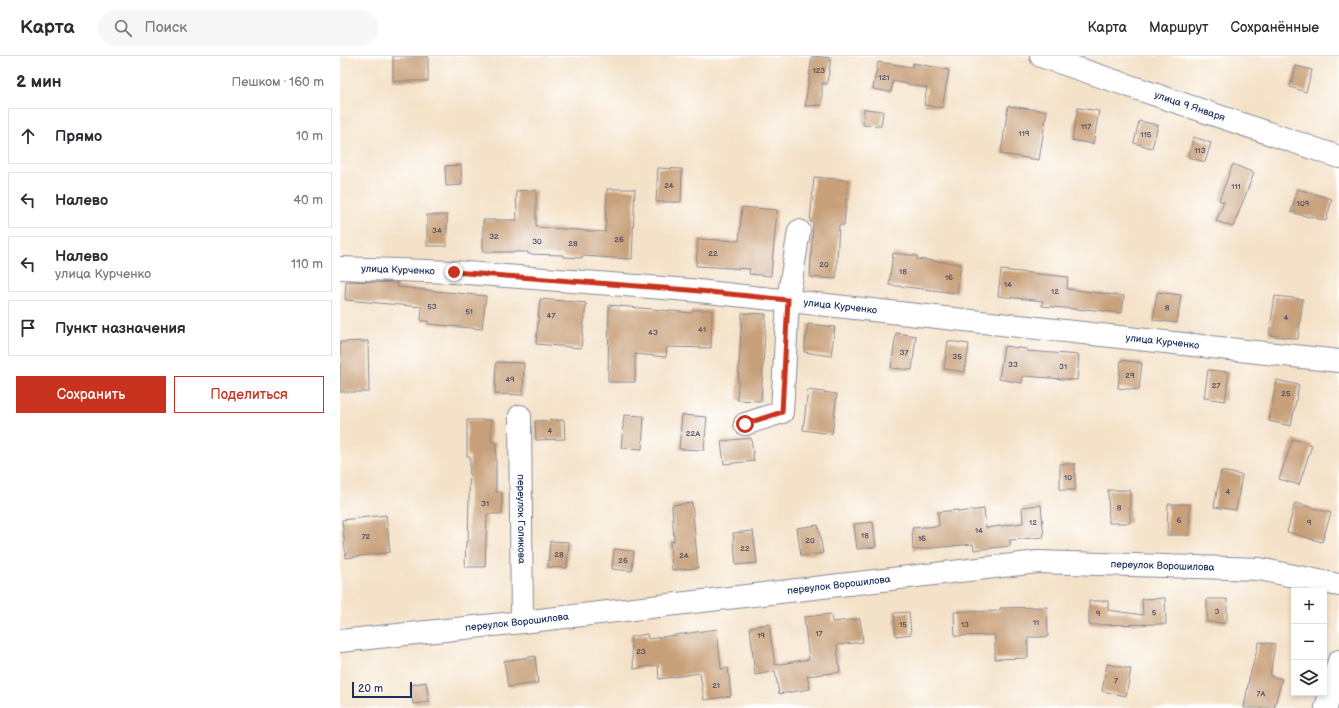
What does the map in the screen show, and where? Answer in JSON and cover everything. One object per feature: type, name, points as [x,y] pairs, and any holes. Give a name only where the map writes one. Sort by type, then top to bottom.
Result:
[{"type":"street","name":"улица 9 Января","points":[[1041,56],[1339,157]]},
{"type":"street","points":[[745,424],[782,412],[788,300],[799,231]]},
{"type":"street","name":"улица Курченко","points":[[340,268],[454,272],[689,290],[1339,361]]},
{"type":"street","name":"переулок Голикова","points":[[520,416],[522,622]]},
{"type":"street","name":"переулок Ворошилова","points":[[340,641],[522,622],[1038,562],[1259,569],[1339,585]]},
{"type":"street","points":[[1326,708],[1339,661]]},
{"type":"building","points":[[393,56],[428,56],[428,81],[393,81]]},
{"type":"building","points":[[812,56],[831,58],[827,84],[822,83],[822,105],[805,106]]},
{"type":"building","points":[[878,62],[912,67],[913,63],[949,70],[942,108],[924,105],[927,88],[893,81],[891,92],[873,89]]},
{"type":"building","points":[[1296,66],[1312,70],[1306,92],[1290,87]]},
{"type":"building","points":[[1008,106],[1047,111],[1039,160],[1001,154]]},
{"type":"building","points":[[1078,108],[1099,111],[1093,144],[1072,140]]},
{"type":"building","points":[[864,109],[883,111],[881,126],[863,125]]},
{"type":"building","points":[[1139,121],[1158,125],[1152,148],[1134,143]]},
{"type":"building","points":[[1194,137],[1211,143],[1205,162],[1188,157]]},
{"type":"building","points":[[1233,164],[1254,173],[1233,227],[1216,221],[1224,202],[1219,200]]},
{"type":"building","points":[[461,165],[462,185],[446,186],[445,166]]},
{"type":"building","points":[[658,168],[682,169],[681,202],[656,202]]},
{"type":"building","points":[[814,177],[848,180],[844,225],[839,225],[836,279],[810,277],[813,222],[810,222]]},
{"type":"building","points":[[607,189],[635,189],[632,259],[582,256],[582,258],[563,257],[563,255],[528,254],[528,252],[483,252],[483,220],[517,220],[516,191],[536,190],[536,227],[605,232]]},
{"type":"building","points":[[1298,189],[1332,199],[1326,221],[1291,212]]},
{"type":"building","points":[[742,207],[777,210],[771,276],[749,274],[750,269],[696,266],[698,239],[739,241]]},
{"type":"building","points":[[427,215],[447,215],[447,246],[427,246]]},
{"type":"building","points":[[893,253],[917,256],[917,259],[961,264],[957,293],[889,285]]},
{"type":"building","points":[[1001,270],[1068,277],[1067,289],[1124,296],[1122,313],[1042,306],[1043,301],[998,296]]},
{"type":"building","points":[[346,281],[398,283],[397,287],[486,296],[482,329],[428,324],[428,321],[421,321],[422,307],[345,300]]},
{"type":"building","points":[[1157,292],[1181,295],[1177,323],[1153,320]]},
{"type":"building","points":[[1275,296],[1303,299],[1298,339],[1269,335]]},
{"type":"building","points":[[540,299],[586,303],[581,348],[536,344]]},
{"type":"building","points":[[609,305],[692,313],[692,310],[712,310],[711,348],[667,347],[666,357],[635,354],[635,382],[608,382]]},
{"type":"building","points":[[742,313],[766,314],[761,401],[737,400]]},
{"type":"building","points":[[808,324],[835,327],[831,356],[804,352]]},
{"type":"building","points":[[896,333],[916,336],[912,370],[891,368]]},
{"type":"building","points":[[368,341],[369,392],[340,392],[340,342]]},
{"type":"building","points":[[948,341],[969,344],[965,372],[944,369]]},
{"type":"building","points":[[1004,346],[1027,349],[1027,351],[1079,355],[1077,380],[1023,376],[1022,383],[999,379]]},
{"type":"building","points":[[1121,360],[1142,363],[1139,390],[1118,388]]},
{"type":"building","points":[[496,362],[524,363],[523,395],[495,394]]},
{"type":"building","points":[[1208,370],[1229,372],[1225,401],[1204,398]]},
{"type":"building","points":[[1277,380],[1299,385],[1291,426],[1269,421]]},
{"type":"building","points":[[808,390],[837,394],[832,434],[803,430]]},
{"type":"building","points":[[624,415],[644,416],[642,449],[621,448]]},
{"type":"building","points":[[682,415],[707,417],[704,450],[679,449]]},
{"type":"building","points":[[467,420],[491,420],[491,442],[496,442],[496,492],[502,492],[502,514],[487,514],[485,567],[465,567],[466,541],[468,541],[470,456],[467,456]]},
{"type":"building","points":[[564,420],[565,439],[536,440],[535,421]]},
{"type":"building","points":[[751,438],[754,461],[724,464],[721,441]]},
{"type":"building","points":[[1293,439],[1312,445],[1299,485],[1279,479]]},
{"type":"building","points":[[1060,464],[1075,464],[1075,490],[1060,490]]},
{"type":"building","points":[[1221,471],[1242,475],[1236,510],[1214,507]]},
{"type":"building","points":[[1108,490],[1130,490],[1130,523],[1109,523]]},
{"type":"building","points":[[692,503],[698,568],[672,570],[670,542],[674,541],[672,505]]},
{"type":"building","points":[[1295,503],[1331,513],[1322,542],[1287,532]]},
{"type":"building","points":[[1168,504],[1190,504],[1189,535],[1167,535]]},
{"type":"building","points":[[1041,505],[1044,537],[1010,540],[1010,546],[974,550],[973,544],[913,550],[912,528],[939,526],[938,512],[958,510],[958,512],[984,509],[986,528],[1023,523],[1022,507]]},
{"type":"building","points":[[386,515],[390,552],[346,558],[342,520]]},
{"type":"building","points":[[873,522],[876,547],[857,549],[854,524]]},
{"type":"building","points":[[818,525],[823,553],[801,556],[797,528]]},
{"type":"building","points":[[753,531],[757,563],[736,565],[733,533]]},
{"type":"building","points":[[550,541],[569,542],[567,568],[548,567]]},
{"type":"building","points":[[614,549],[634,551],[632,571],[612,569]]},
{"type":"building","points":[[1165,598],[1166,624],[1089,625],[1089,601],[1108,601],[1108,610],[1143,615],[1142,599]]},
{"type":"building","points":[[1207,599],[1227,599],[1227,623],[1207,622]]},
{"type":"building","points":[[1047,607],[1048,637],[1028,637],[1028,658],[995,659],[995,635],[955,636],[954,612],[1000,611],[1000,608]]},
{"type":"building","points":[[909,612],[911,634],[896,636],[894,613]]},
{"type":"building","points":[[831,614],[832,622],[860,619],[863,642],[837,645],[840,672],[807,676],[810,689],[779,694],[775,671],[755,675],[750,627],[769,624],[775,665],[809,659],[804,617]]},
{"type":"building","points":[[717,629],[721,669],[728,668],[731,696],[704,700],[700,673],[659,679],[658,665],[634,669],[630,637],[647,634],[648,639]]},
{"type":"building","points":[[1259,642],[1275,644],[1270,676],[1282,679],[1274,708],[1244,708],[1249,679]]},
{"type":"building","points":[[535,656],[538,683],[508,687],[504,661]]},
{"type":"building","points":[[1107,664],[1131,669],[1126,696],[1102,691]]},
{"type":"building","points":[[426,682],[429,702],[413,704],[410,685]]},
{"type":"route","points":[[454,272],[689,290],[788,300],[782,412],[745,424]]}]
